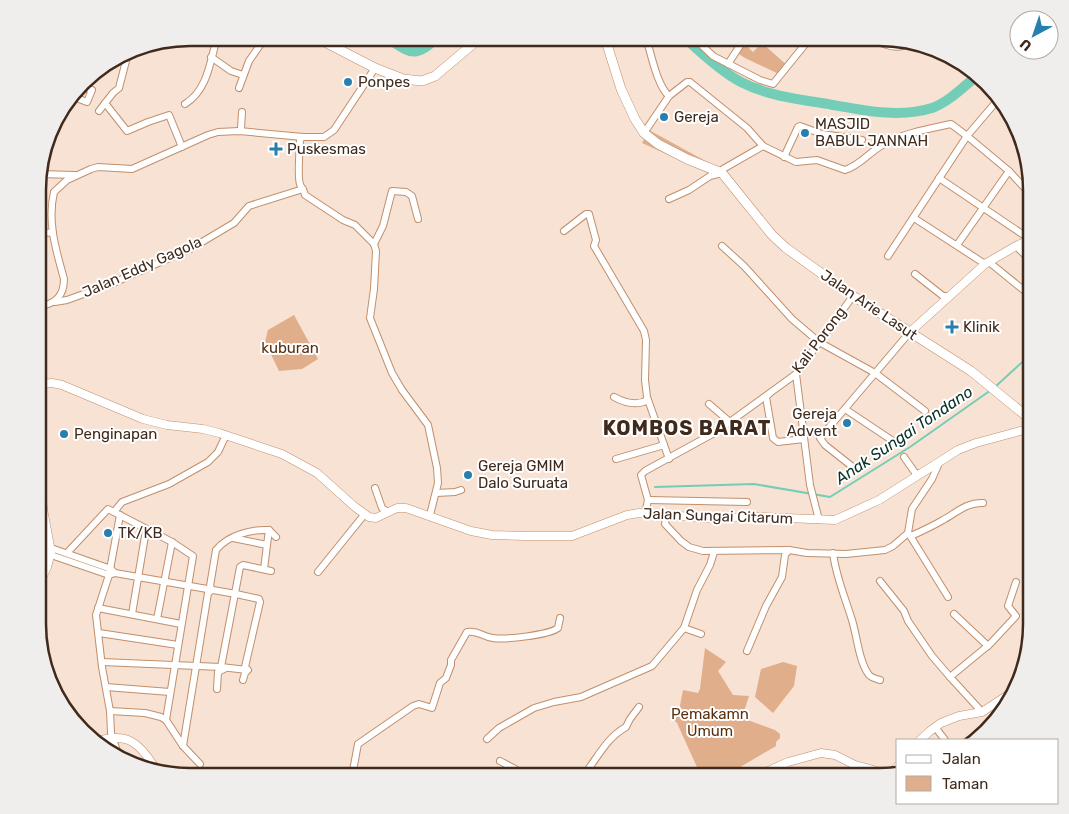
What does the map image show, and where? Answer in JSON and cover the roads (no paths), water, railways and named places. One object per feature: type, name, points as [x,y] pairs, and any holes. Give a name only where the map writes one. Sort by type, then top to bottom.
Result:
[{"type":"main road","points":[[334,47],[375,68],[403,79],[427,80],[435,76],[469,47]]},
{"type":"main road","name":"Jalan Arie Lasut","points":[[608,47],[621,89],[644,133],[658,144],[687,159],[722,173],[772,235],[786,248],[853,296],[971,371],[1022,413]]},
{"type":"street","points":[[185,104],[195,95],[205,80],[210,68],[214,47]]},
{"type":"street","points":[[239,88],[252,56],[258,47]]},
{"type":"street","points":[[649,47],[660,83],[669,96]]},
{"type":"street","points":[[704,47],[714,56],[728,64],[760,80],[773,84],[803,47]]},
{"type":"street","points":[[728,64],[739,47]]},
{"type":"street","points":[[211,57],[226,69],[243,75]]},
{"type":"street","points":[[99,111],[119,88],[126,62]]},
{"type":"street","points":[[55,302],[62,293],[64,286],[64,279],[52,233],[52,200],[54,192],[59,186],[76,175],[98,167],[132,168],[212,133],[239,131],[324,137],[330,134],[375,68]]},
{"type":"street","points":[[644,133],[669,96],[686,82],[694,84],[747,128],[763,146],[796,162],[823,160],[839,169],[845,170],[854,167],[883,144],[915,131],[951,124],[1022,181]]},
{"type":"street","points":[[79,99],[87,102],[92,90],[88,89]]},
{"type":"street","points":[[106,103],[127,131],[169,115],[182,146]]},
{"type":"street","points":[[888,256],[967,136],[994,104]]},
{"type":"street","points":[[239,131],[241,129],[242,112]]},
{"type":"street","points":[[784,156],[800,126],[822,134],[862,140]]},
{"type":"street","points":[[303,137],[300,139],[299,170],[300,184],[304,189],[305,195],[313,202],[355,225],[374,244],[376,252],[370,318],[392,373],[428,425],[437,468],[438,483],[430,515]]},
{"type":"street","points":[[670,199],[706,179],[722,173],[724,169],[763,146]]},
{"type":"street","points":[[957,245],[1009,171]]},
{"type":"street","points":[[47,174],[76,175]]},
{"type":"street","points":[[58,175],[59,186]]},
{"type":"street","points":[[940,178],[1023,234]]},
{"type":"street","name":"Jalan Eddy Gagola","points":[[46,305],[67,300],[144,270],[192,248],[234,223],[249,206],[304,189]]},
{"type":"street","points":[[374,244],[383,226],[392,191],[406,192],[412,196],[418,219]]},
{"type":"street","points":[[564,232],[586,214],[589,214],[596,240],[594,246],[644,331],[647,354],[645,380],[648,400],[669,459]]},
{"type":"street","points":[[914,218],[987,263],[1023,290]]},
{"type":"street","points":[[46,233],[52,233]]},
{"type":"street","points":[[854,468],[820,440],[821,436],[910,332],[987,263],[1023,243]]},
{"type":"street","points":[[722,246],[744,266],[792,319],[819,342],[875,373],[925,410]]},
{"type":"street","points":[[1016,246],[1023,252]]},
{"type":"street","points":[[916,274],[943,296],[949,296]]},
{"type":"street","name":"Kali Porong","points":[[645,514],[648,500],[642,475],[647,469],[669,459],[730,422],[796,374],[853,296]]},
{"type":"street","points":[[796,374],[812,498],[819,520]]},
{"type":"street","points":[[46,383],[62,386],[157,423],[203,429],[226,435],[282,454],[318,473],[364,515],[318,572]]},
{"type":"street","points":[[771,392],[766,397],[772,438],[778,442],[804,439]]},
{"type":"street","points":[[614,397],[634,404],[648,400]]},
{"type":"street","points":[[709,404],[730,422]]},
{"type":"street","points":[[845,409],[894,442]]},
{"type":"street","name":"Jalan Sungai Citarum","points":[[364,515],[376,518],[397,508],[406,508],[471,531],[492,535],[572,536],[627,515],[835,520],[880,500],[958,450],[1022,430]]},
{"type":"street","points":[[116,747],[111,733],[110,711],[96,615],[112,572],[117,513],[122,502],[169,484],[208,462],[218,452],[226,435]]},
{"type":"street","points":[[616,459],[664,445]]},
{"type":"street","points":[[904,457],[916,474],[922,472]]},
{"type":"street","points":[[939,463],[932,479],[912,509],[910,534],[948,597]]},
{"type":"street","points":[[375,488],[382,508],[388,512]]},
{"type":"street","points":[[436,493],[461,490]]},
{"type":"street","points":[[648,500],[747,502]]},
{"type":"street","points":[[666,516],[665,524],[681,541],[690,547],[703,551],[789,550],[807,553],[846,554],[885,550],[910,534],[930,527],[962,508],[977,502],[983,503]]},
{"type":"street","points":[[67,553],[108,510],[172,542],[193,556],[166,720]]},
{"type":"street","points":[[132,614],[146,530]]},
{"type":"street","points":[[264,569],[269,530]]},
{"type":"street","points":[[212,590],[210,586],[216,550],[233,538],[246,532],[269,530],[276,537]]},
{"type":"street","points":[[47,534],[50,551],[47,560]]},
{"type":"street","points":[[233,538],[267,544]]},
{"type":"street","points":[[157,619],[172,542]]},
{"type":"street","points":[[747,652],[766,606],[782,576],[785,555],[789,550]]},
{"type":"street","points":[[50,551],[67,553],[83,562]]},
{"type":"street","points":[[50,551],[112,572],[138,578],[257,598],[260,602],[244,667],[248,670]]},
{"type":"street","points":[[486,739],[500,728],[534,708],[581,697],[649,667],[662,655],[684,628],[696,590],[710,565],[714,552]]},
{"type":"street","points":[[833,553],[839,585],[852,620],[860,652],[869,674],[880,680]]},
{"type":"street","points":[[217,689],[218,672],[224,667],[241,565],[271,571]]},
{"type":"street","points":[[880,580],[904,611],[908,621],[932,656],[982,712]]},
{"type":"street","points":[[950,677],[988,646],[1016,616],[1008,606],[1016,582]]},
{"type":"street","points":[[183,746],[208,593],[212,590]]},
{"type":"street","points":[[98,608],[181,624]]},
{"type":"street","points":[[954,614],[988,646]]},
{"type":"street","points":[[354,767],[358,744],[413,706],[419,704],[432,708],[440,683],[446,678],[451,660],[467,632],[474,631],[492,638],[535,635],[554,632],[558,628],[560,618]]},
{"type":"street","points":[[684,628],[701,634]]},
{"type":"street","points":[[99,633],[178,645]]},
{"type":"street","points":[[102,662],[224,667],[248,670]]},
{"type":"street","points":[[243,680],[248,670]]},
{"type":"street","points":[[106,687],[170,692]]},
{"type":"street","points":[[921,739],[935,727],[958,716],[982,712],[1001,700]]},
{"type":"street","points":[[589,768],[603,747],[626,727],[639,707]]},
{"type":"street","points":[[110,711],[161,717],[166,720],[183,746],[200,764]]},
{"type":"street","points":[[935,727],[944,739]]},
{"type":"street","points":[[105,739],[124,737],[140,748],[150,762]]},
{"type":"street","points":[[775,768],[788,762],[821,753],[835,755],[866,768]]},
{"type":"street","points":[[500,761],[512,767]]},
{"type":"waterway","points":[[402,47],[412,52],[426,47]]},
{"type":"waterway","points":[[695,47],[727,74],[760,90],[801,100],[877,112],[905,113],[932,108],[950,98],[972,80]]},
{"type":"waterway","name":"Anak Sungai Tondano","points":[[995,387],[1023,362]]},
{"type":"waterway","name":"Anak Sungai Tondano","points":[[655,487],[754,484],[830,497],[910,447],[991,390]]},
{"type":"place","name":"Ponpes","points":[[348,82]]},
{"type":"place","name":"Gereja","points":[[664,117]]},
{"type":"place","name":"MASJID BABUL JANNAH","points":[[805,133]]},
{"type":"place","name":"Puskesmas","points":[[276,149]]},
{"type":"place","name":"Klinik","points":[[952,327]]},
{"type":"place","name":"Gereja Advent","points":[[847,423]]},
{"type":"place","name":"Penginapan","points":[[64,434]]},
{"type":"place","name":"Gereja GMIM Dalo Suruata","points":[[468,475]]},
{"type":"place","name":"TK/KB","points":[[108,533]]},
{"type":"district","name":"KOMBOS BARAT","points":[[687,428]]},
{"type":"park label","name":"kuburan","points":[[290,348]]},
{"type":"park label","name":"Pemakamn Umum","points":[[710,722]]}]
